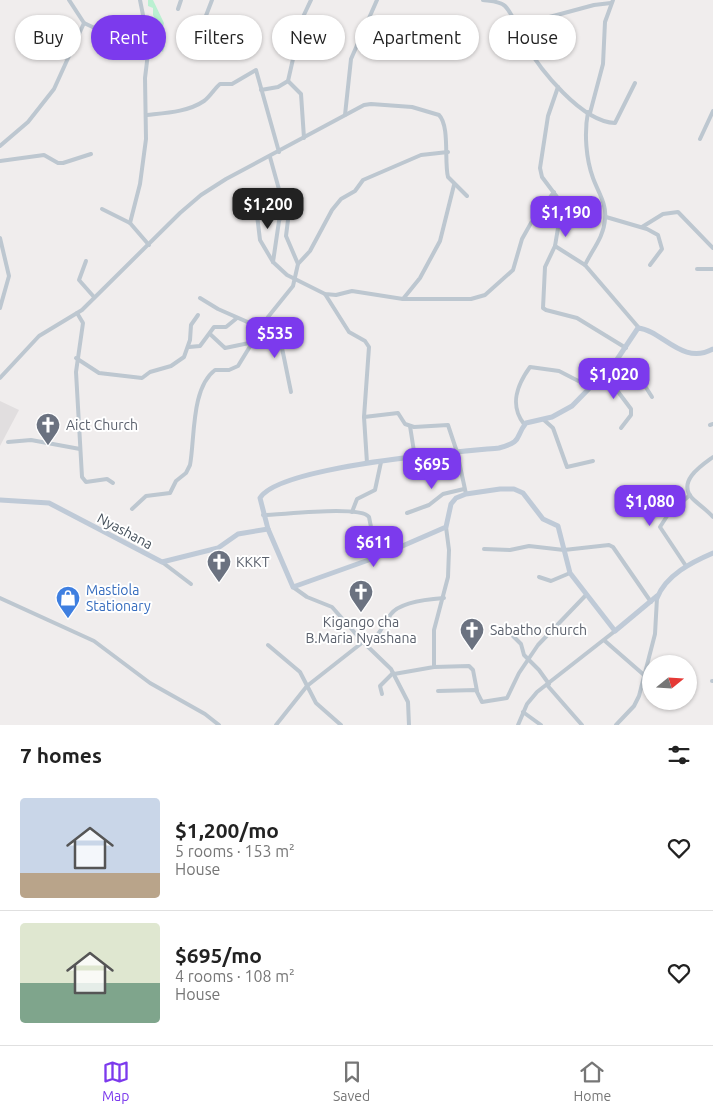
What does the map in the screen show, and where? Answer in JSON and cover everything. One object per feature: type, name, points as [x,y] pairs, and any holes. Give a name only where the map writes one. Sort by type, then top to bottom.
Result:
[{"type":"street","points":[[69,0],[84,23],[91,26]]},
{"type":"street","points":[[140,0],[143,15]]},
{"type":"street","points":[[178,9],[182,0]]},
{"type":"street","points":[[206,15],[212,0]]},
{"type":"street","points":[[261,90],[278,88],[288,81],[302,19],[311,0]]},
{"type":"street","points":[[345,115],[351,59],[377,0]]},
{"type":"street","points":[[483,0],[503,4],[510,15]]},
{"type":"street","points":[[557,15],[612,2],[603,32],[603,64],[589,113],[586,138],[590,169],[604,203],[606,217],[598,243],[585,265]]},
{"type":"street","points":[[0,146],[28,122],[54,89],[84,23]]},
{"type":"street","points":[[130,223],[143,163],[147,115],[148,60]]},
{"type":"street","points":[[537,60],[558,87],[571,100],[589,113],[615,123],[635,83]]},
{"type":"street","points":[[147,115],[179,111],[205,101],[220,84],[232,84],[256,70],[279,152]]},
{"type":"street","points":[[288,81],[301,94],[304,138]]},
{"type":"street","points":[[558,87],[548,116],[540,168],[542,177],[554,192],[561,210],[555,246],[545,266],[544,309],[577,318],[626,348]]},
{"type":"street","points":[[0,378],[39,336],[77,313],[201,195],[226,179],[345,115],[371,104],[412,107],[433,112],[442,117],[448,152],[446,172],[454,185],[467,196]]},
{"type":"street","points":[[700,139],[713,111]]},
{"type":"street","points":[[132,509],[146,496],[170,493],[176,481],[186,473],[190,464],[198,402],[209,376],[215,370],[229,370],[238,366],[262,326],[290,290],[295,280],[298,264],[310,251],[332,210],[341,200],[355,191],[363,180],[421,155],[448,152]]},
{"type":"street","points":[[0,161],[44,155],[58,163],[63,163],[91,154]]},
{"type":"street","points":[[270,157],[286,204],[288,220],[286,236],[298,264]]},
{"type":"street","points":[[403,299],[420,278],[440,241],[454,185]]},
{"type":"street","points":[[280,189],[278,197],[261,209],[258,214],[260,240],[273,262],[295,280],[325,294],[336,296],[352,291],[403,299],[471,298],[485,295],[513,270],[522,239],[531,223],[554,192]]},
{"type":"street","points":[[273,262],[279,221],[286,204]]},
{"type":"street","points":[[102,209],[130,223],[150,245]]},
{"type":"street","points":[[642,228],[664,214],[678,212],[713,248]]},
{"type":"street","points":[[606,217],[642,228],[658,236],[662,245],[660,254],[650,266]]},
{"type":"street","points":[[0,238],[9,276],[0,308]]},
{"type":"street","points":[[555,246],[585,265],[639,328],[678,349],[698,352],[713,349]]},
{"type":"street","points":[[86,261],[79,280],[94,297]]},
{"type":"street","points":[[698,269],[713,269]]},
{"type":"street","points":[[325,294],[349,332],[364,341],[369,347],[364,417],[367,463]]},
{"type":"street","points":[[334,308],[336,296]]},
{"type":"street","points":[[200,298],[237,318],[262,326],[281,343],[291,392]]},
{"type":"street","points":[[77,313],[83,323],[76,358],[81,471],[86,482],[107,479],[113,484]]},
{"type":"street","points":[[76,358],[99,373],[139,378],[182,360],[189,347],[191,325],[198,316]]},
{"type":"street","points":[[189,347],[200,346],[214,327],[226,327],[237,318]]},
{"type":"street","points":[[524,424],[544,420],[566,411],[616,361],[639,328]]},
{"type":"street","points":[[210,334],[225,348],[254,342]]},
{"type":"street","points":[[616,361],[633,367],[652,397]]},
{"type":"street","points":[[408,725],[409,706],[394,674],[332,607],[307,597],[293,587],[263,515],[261,496],[279,484],[306,474],[367,463],[509,445],[520,437],[524,424],[516,410],[515,396],[530,367],[559,370],[590,387]]},
{"type":"street","points":[[604,373],[631,409],[631,415],[621,428]]},
{"type":"street","points":[[364,417],[398,413],[410,426],[415,458]]},
{"type":"street","points":[[544,420],[553,428],[567,467],[593,461]]},
{"type":"street","points":[[410,426],[422,428],[448,425],[457,452],[465,491]]},
{"type":"street","points":[[8,442],[31,440],[80,449]]},
{"type":"street","points":[[713,457],[695,470],[688,483],[690,495],[713,516]]},
{"type":"street","points":[[352,512],[357,498],[375,490],[381,462]]},
{"type":"street","points":[[407,513],[429,505],[444,494],[500,489],[519,490],[529,499],[543,519],[558,526],[570,573],[615,631]]},
{"type":"street","points":[[434,667],[433,635],[444,598],[449,566],[446,527],[452,504],[465,491]]},
{"type":"street","points":[[686,566],[660,527],[669,513],[690,495]]},
{"type":"street","name":"Nyashana","points":[[0,500],[49,504],[162,562],[218,548],[238,534],[268,529]]},
{"type":"street","points":[[263,515],[352,512],[368,514],[377,557]]},
{"type":"street","points":[[293,587],[377,557],[446,527]]},
{"type":"street","points":[[484,549],[510,550],[529,546],[564,550],[611,546],[651,602]]},
{"type":"street","points":[[518,725],[523,712],[533,696],[605,641],[657,597],[686,566],[713,553]]},
{"type":"street","points":[[162,562],[191,584]]},
{"type":"street","points":[[539,578],[552,580],[570,573]]},
{"type":"street","points":[[382,694],[380,686],[394,674],[434,667],[469,666],[473,670],[477,691],[482,702],[506,698],[528,659],[544,639],[586,595]]},
{"type":"street","points":[[649,655],[655,634],[657,597]]},
{"type":"street","points":[[0,598],[94,641],[150,683],[205,714],[219,725]]},
{"type":"street","points":[[276,725],[307,686],[381,633],[390,616],[396,610],[420,601],[444,598]]},
{"type":"street","points":[[513,636],[520,641],[524,655],[582,725]]},
{"type":"street","points":[[605,641],[642,673]]},
{"type":"street","points":[[268,645],[300,672],[316,703],[341,725]]},
{"type":"street","points":[[616,725],[638,701],[642,684]]},
{"type":"street","points":[[438,691],[477,691]]},
{"type":"street","points":[[523,712],[541,725]]},
{"type":"shaded area","points":[[0,401],[19,410],[0,446]]},
{"type":"green space","points":[[148,0],[153,0],[160,15],[153,15],[153,8],[148,6]]},
{"type":"place","name":"Aict Church","points":[[48,446]]},
{"type":"place","name":"KKKT","points":[[219,583]]},
{"type":"place","name":"Kigango cha B.Maria Nyashana","points":[[361,613]]},
{"type":"place","name":"Mastiola Stationary","points":[[68,619]]},
{"type":"place","name":"Sabatho church","points":[[472,651]]}]
